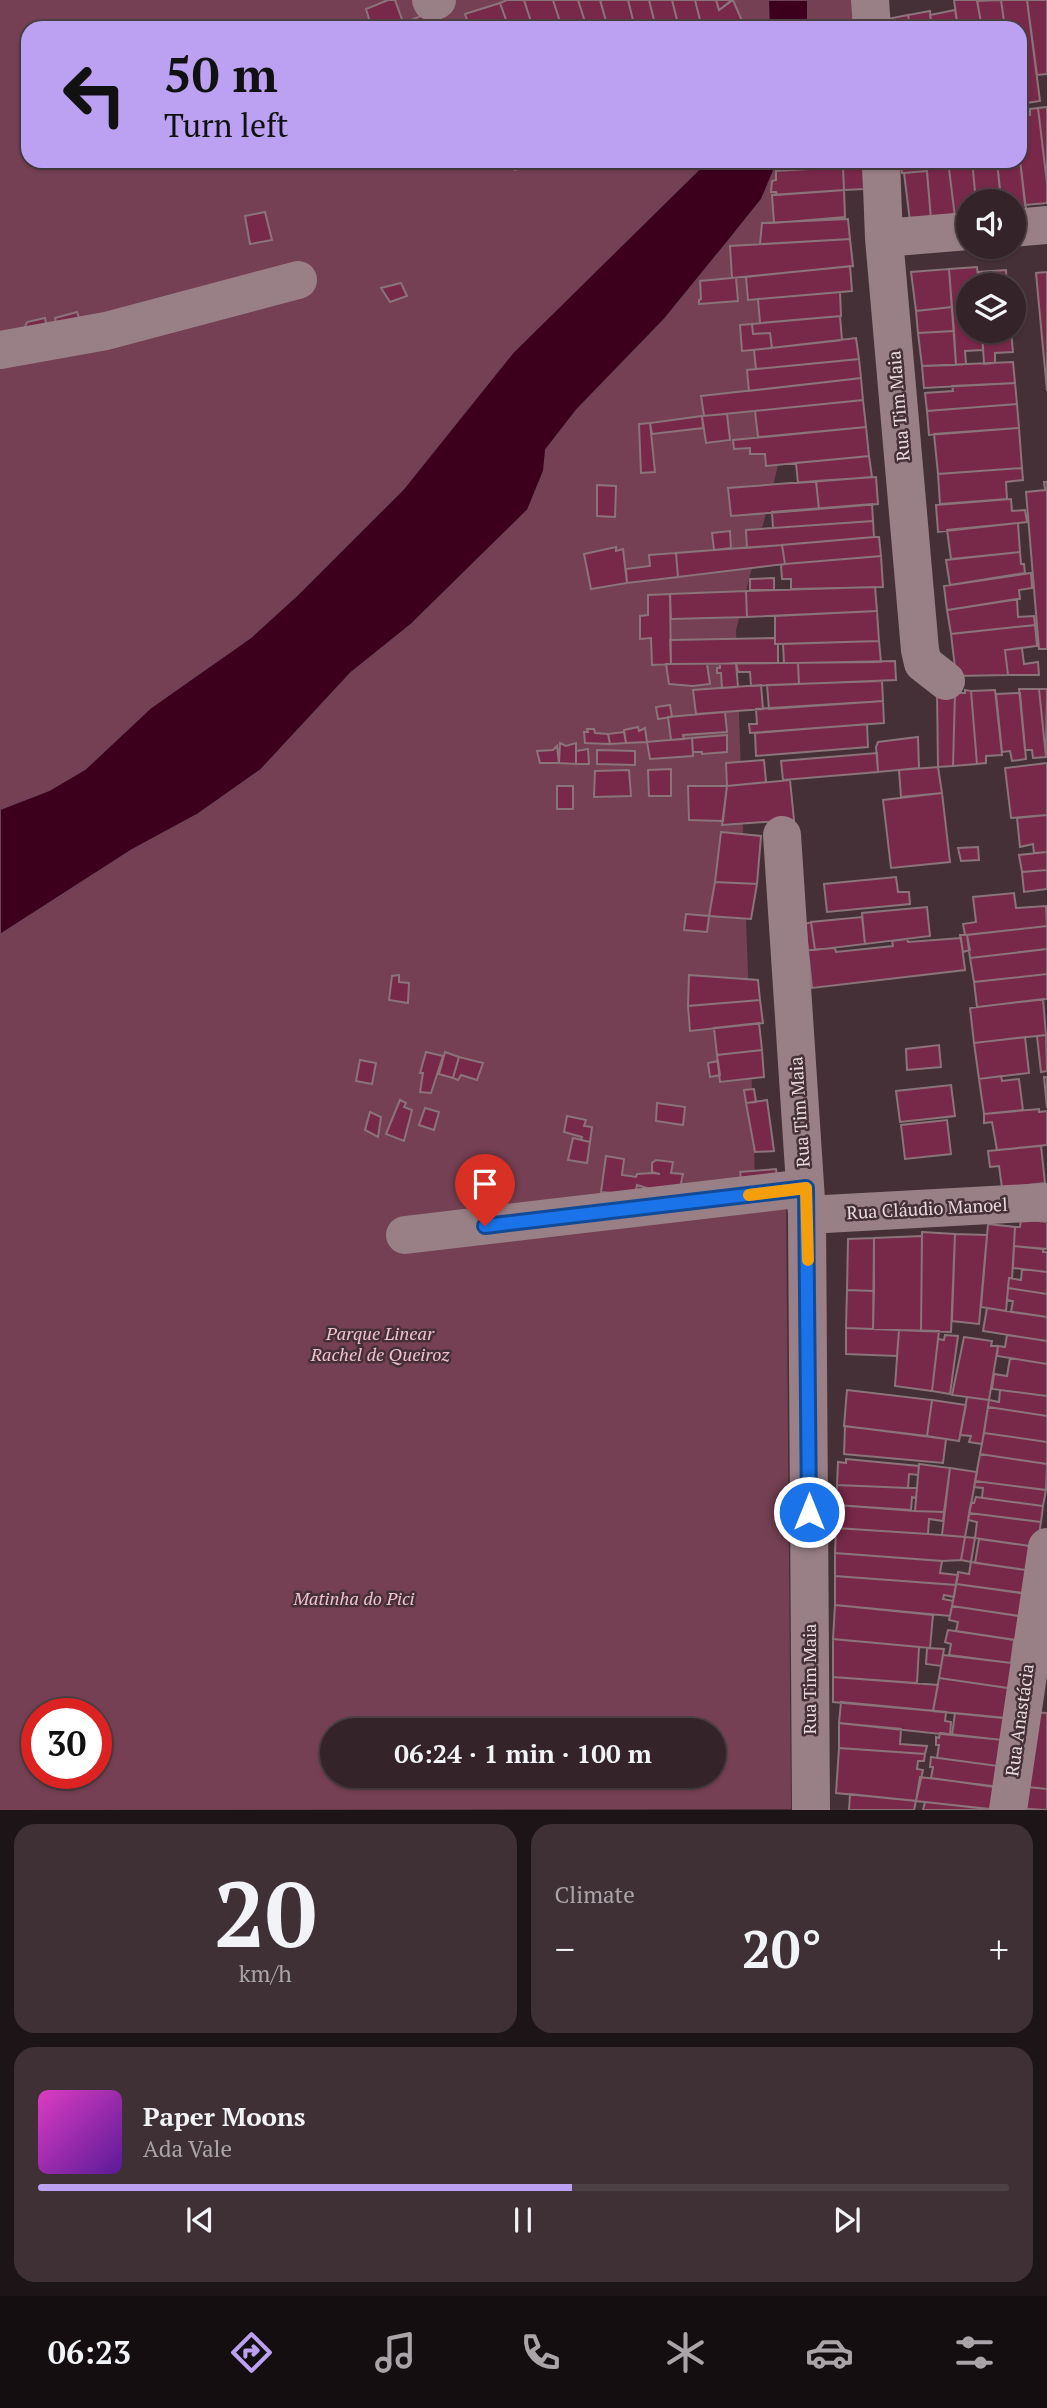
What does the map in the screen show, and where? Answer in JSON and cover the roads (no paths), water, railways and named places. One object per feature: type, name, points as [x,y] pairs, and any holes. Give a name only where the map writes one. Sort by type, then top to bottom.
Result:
[{"type":"street","points":[[870,0],[872,21]]},
{"type":"street","name":"Rua Tim Maia","points":[[881,168],[884,238],[920,650],[923,663],[946,681]]},
{"type":"street","points":[[1026,227],[1047,225]]},
{"type":"street","points":[[884,238],[956,232]]},
{"type":"street","points":[[0,351],[106,331],[298,280]]},
{"type":"street","name":"Rua Tim Maia","points":[[782,835],[806,1202],[811,1810]]},
{"type":"street","name":"Rua Cláudio Manoel","points":[[405,1235],[806,1202],[1047,1202]]},
{"type":"street","name":"Rua Anastácia","points":[[1008,1810],[1035,1698],[1047,1547]]},
{"type":"park label","name":"Parque Linear Rachel de Queiroz","points":[[380,1344]]},
{"type":"park label","name":"Matinha do Pici","points":[[354,1599]]}]
